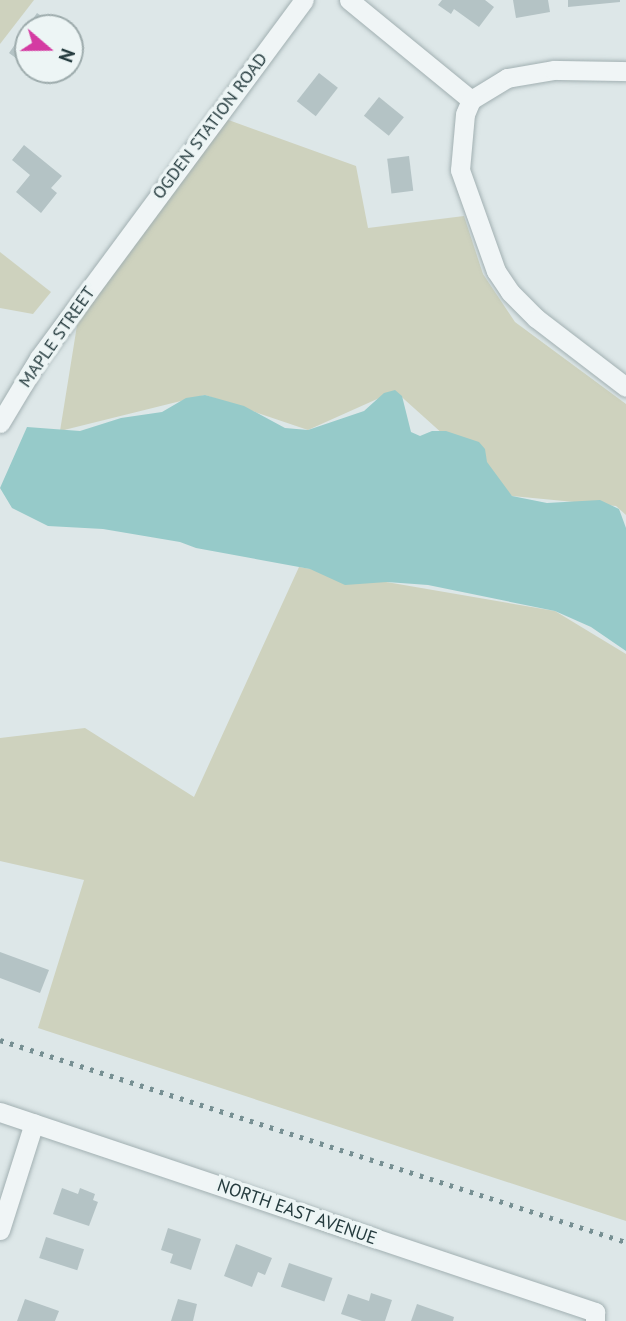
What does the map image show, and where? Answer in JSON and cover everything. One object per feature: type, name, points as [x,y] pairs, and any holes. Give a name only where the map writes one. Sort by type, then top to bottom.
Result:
[{"type":"street","name":"OGDEN STATION ROAD","points":[[117,252],[304,0]]},
{"type":"street","points":[[349,0],[471,100]]},
{"type":"street","points":[[626,71],[554,70],[507,78],[471,100],[465,114],[460,170],[496,271],[510,292],[536,318],[626,387]]},
{"type":"street","name":"MAPLE STREET","points":[[0,423],[40,358],[117,252]]},
{"type":"street","name":"NORTH EAST AVENUE","points":[[0,1112],[595,1316]]},
{"type":"street","points":[[0,1230],[34,1123]]},
{"type":"green space","points":[[0,0],[34,0],[23,14],[14,14],[14,26],[0,44]]},
{"type":"green space","points":[[223,118],[356,166],[368,228],[464,216],[483,274],[515,322],[626,404],[626,515],[616,506],[512,496],[395,391],[308,430],[205,395],[60,431],[79,313]]},
{"type":"green space","points":[[0,252],[51,292],[33,314],[0,308]]},
{"type":"green space","points":[[299,567],[555,611],[626,654],[626,1221],[38,1028],[84,880],[0,861],[0,738],[85,728],[194,797]]},
{"type":"water","points":[[395,390],[402,396],[411,432],[420,436],[432,431],[446,431],[479,442],[485,449],[487,462],[512,496],[547,503],[600,500],[619,509],[626,528],[626,651],[591,627],[555,611],[428,585],[387,582],[345,585],[310,569],[196,548],[180,542],[103,529],[48,526],[12,508],[0,488],[27,427],[80,431],[121,418],[162,412],[186,398],[205,395],[244,406],[285,428],[308,430],[364,411],[384,393]]},
{"type":"building","points":[[442,0],[485,0],[494,7],[479,27],[454,9],[451,14],[438,5]]},
{"type":"building","points":[[513,0],[548,0],[550,12],[516,18]]},
{"type":"building","points":[[568,0],[620,0],[620,2],[568,7]]},
{"type":"building","points":[[319,73],[338,88],[316,116],[297,101]]},
{"type":"building","points":[[379,97],[404,117],[389,136],[364,116]]},
{"type":"building","points":[[24,145],[62,176],[51,188],[57,193],[41,213],[16,192],[30,175],[12,160]]},
{"type":"building","points":[[409,156],[413,191],[391,193],[387,159]]},
{"type":"building","points":[[0,952],[49,970],[40,993],[0,978]]},
{"type":"building","points":[[62,1188],[78,1194],[80,1188],[95,1194],[93,1200],[98,1202],[89,1226],[53,1214]]},
{"type":"building","points":[[168,1228],[201,1239],[191,1270],[170,1263],[173,1254],[161,1250]]},
{"type":"building","points":[[46,1237],[84,1249],[77,1270],[39,1258]]},
{"type":"building","points":[[236,1244],[272,1258],[265,1275],[258,1272],[252,1287],[224,1276]]},
{"type":"building","points":[[289,1263],[332,1278],[324,1302],[281,1287]]},
{"type":"building","points":[[371,1293],[392,1300],[385,1321],[362,1321],[341,1314],[348,1294],[369,1301]]},
{"type":"building","points":[[25,1299],[59,1311],[55,1321],[17,1321]]},
{"type":"building","points":[[178,1299],[197,1304],[193,1321],[171,1321]]},
{"type":"building","points":[[417,1304],[454,1317],[453,1321],[411,1321]]},
{"type":"railway","points":[[0,1040],[626,1242]]}]
